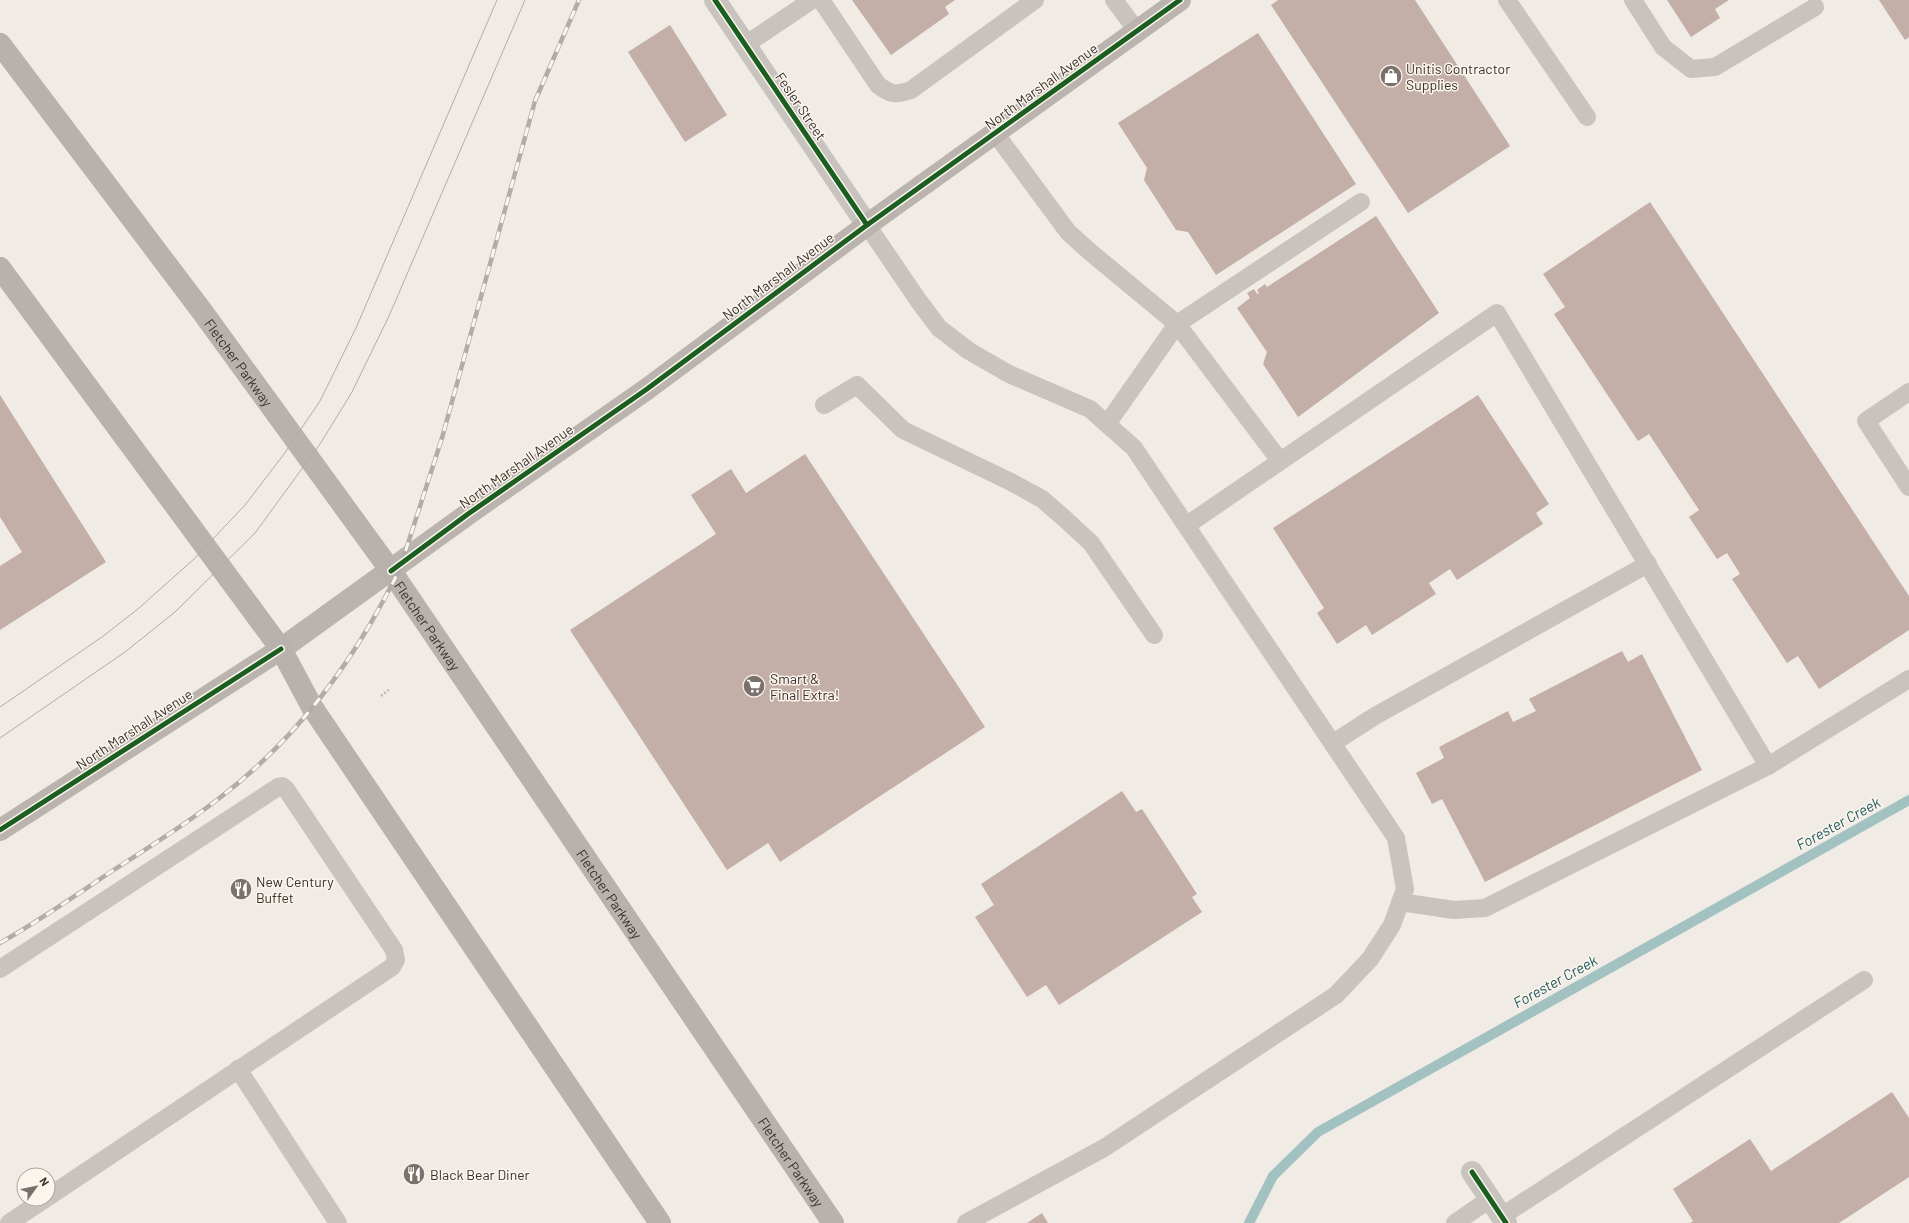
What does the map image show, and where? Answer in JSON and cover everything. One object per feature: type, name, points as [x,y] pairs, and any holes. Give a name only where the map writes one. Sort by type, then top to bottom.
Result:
[{"type":"main road","name":"North Marshall Avenue","points":[[0,830],[281,649],[468,514],[647,389],[867,225],[1180,0]]},
{"type":"main road","name":"Fletcher Parkway","points":[[0,44],[202,310],[391,571],[833,1223]]},
{"type":"main road","points":[[0,268],[281,649],[312,707],[660,1223]]},
{"type":"street","name":"Fesler Street","points":[[715,0],[867,225]]},
{"type":"street","points":[[1472,1172],[1499,1213]]},
{"type":"lane","points":[[745,45],[812,0]]},
{"type":"lane","points":[[821,0],[878,85],[888,93],[900,94],[912,90],[1035,0]]},
{"type":"lane","points":[[1114,0],[1137,31]]},
{"type":"lane","points":[[1507,0],[1587,117]]},
{"type":"lane","points":[[1633,0],[1664,47],[1691,69],[1716,67],[1815,7]]},
{"type":"lane","points":[[995,133],[1068,232],[1177,324],[1280,461]]},
{"type":"lane","points":[[1107,424],[1177,324],[1361,202]]},
{"type":"lane","points":[[867,225],[939,328],[969,351],[1009,374],[1090,409],[1134,448],[1396,838],[1405,889],[1392,925],[1370,960],[1336,995],[1104,1148],[966,1223]]},
{"type":"lane","points":[[1186,525],[1497,313],[1768,766]]},
{"type":"lane","points":[[824,405],[857,385],[903,430],[1011,482],[1042,499],[1091,543],[1154,635]]},
{"type":"lane","points":[[1909,392],[1866,421],[1909,487]]},
{"type":"lane","points":[[1333,744],[1375,716],[1648,564]]},
{"type":"lane","points":[[1400,902],[1454,910],[1485,908],[1768,766],[1909,679]]},
{"type":"lane","points":[[0,969],[282,786],[290,795],[394,950],[396,960],[392,967],[56,1192]]},
{"type":"lane","points":[[1455,1223],[1499,1213],[1864,980]]},
{"type":"lane","points":[[238,1069],[338,1223]]},
{"type":"lane","points":[[9,1223],[33,1207]]},
{"type":"path","points":[[381,696],[390,689]]},
{"type":"building","points":[[852,0],[955,0],[945,7],[949,14],[891,55]]},
{"type":"building","name":"Unitis Contractor Supplies","points":[[1278,0],[1415,0],[1510,146],[1408,213],[1271,5]]},
{"type":"building","points":[[1667,0],[1729,0],[1715,9],[1720,18],[1691,37]]},
{"type":"building","points":[[1879,0],[1909,0],[1909,37],[1905,40]]},
{"type":"building","points":[[670,25],[727,115],[685,142],[628,52]]},
{"type":"building","points":[[1258,33],[1356,184],[1216,275],[1188,232],[1176,230],[1144,180],[1147,168],[1118,123]]},
{"type":"building","points":[[1650,202],[1909,596],[1909,630],[1819,689],[1798,656],[1787,663],[1732,579],[1740,574],[1727,553],[1717,559],[1689,517],[1699,510],[1649,434],[1638,441],[1554,314],[1565,307],[1543,274]]},
{"type":"building","points":[[1376,216],[1439,313],[1298,417],[1263,364],[1267,352],[1237,308],[1250,298],[1247,293],[1254,289],[1257,294],[1259,293],[1257,290],[1265,284],[1267,287]]},
{"type":"building","points":[[0,395],[106,562],[0,630],[0,566],[22,552],[0,517]]},
{"type":"building","points":[[1478,395],[1549,504],[1536,513],[1543,524],[1457,580],[1450,569],[1429,583],[1436,594],[1372,635],[1366,625],[1337,644],[1317,613],[1324,608],[1273,528]]},
{"type":"building","points":[[805,454],[985,727],[780,862],[768,843],[727,870],[570,630],[716,534],[691,495],[731,469],[746,493]]},
{"type":"building","points":[[1622,651],[1628,662],[1642,654],[1702,770],[1485,882],[1442,799],[1432,804],[1416,773],[1444,758],[1439,747],[1508,711],[1513,722],[1536,711],[1529,699]]},
{"type":"building","points":[[1122,791],[1136,812],[1142,809],[1197,894],[1192,897],[1202,912],[1059,1005],[1046,985],[1027,997],[975,917],[994,905],[981,884]]},
{"type":"building","points":[[1892,1092],[1909,1118],[1909,1177],[1839,1223],[1690,1223],[1693,1221],[1673,1189],[1750,1139],[1771,1171]]},
{"type":"building","points":[[1042,1213],[1048,1223],[1027,1223]]},
{"type":"waterway","name":"Forester Creek","points":[[1249,1223],[1273,1176],[1318,1132],[1909,800]]},
{"type":"tram line","points":[[0,707],[102,637],[139,608],[194,559],[245,505],[284,454],[320,401],[356,328],[497,0]]},
{"type":"tram line","points":[[0,738],[125,652],[175,612],[255,533],[320,444],[352,392],[389,316],[525,0]]},
{"type":"railway","points":[[0,943],[43,917],[182,826],[244,778],[286,738],[305,716],[341,670],[357,646],[388,592],[402,562],[442,438],[535,101],[579,0]]},
{"type":"cycle path","points":[[715,0],[867,225]]},
{"type":"cycle path","points":[[391,571],[468,514],[647,389],[867,225],[1180,0]]},
{"type":"cycle path","points":[[0,830],[281,649]]},
{"type":"cycle path","points":[[1472,1172],[1506,1223]]},
{"type":"place","name":"Unitis Contractor Supplies","points":[[1391,76]]},
{"type":"place","name":"Smart & Final Extra!","points":[[754,686]]},
{"type":"place","name":"New Century Buffet","points":[[241,889]]},
{"type":"place","name":"Black Bear Diner","points":[[414,1174]]}]
